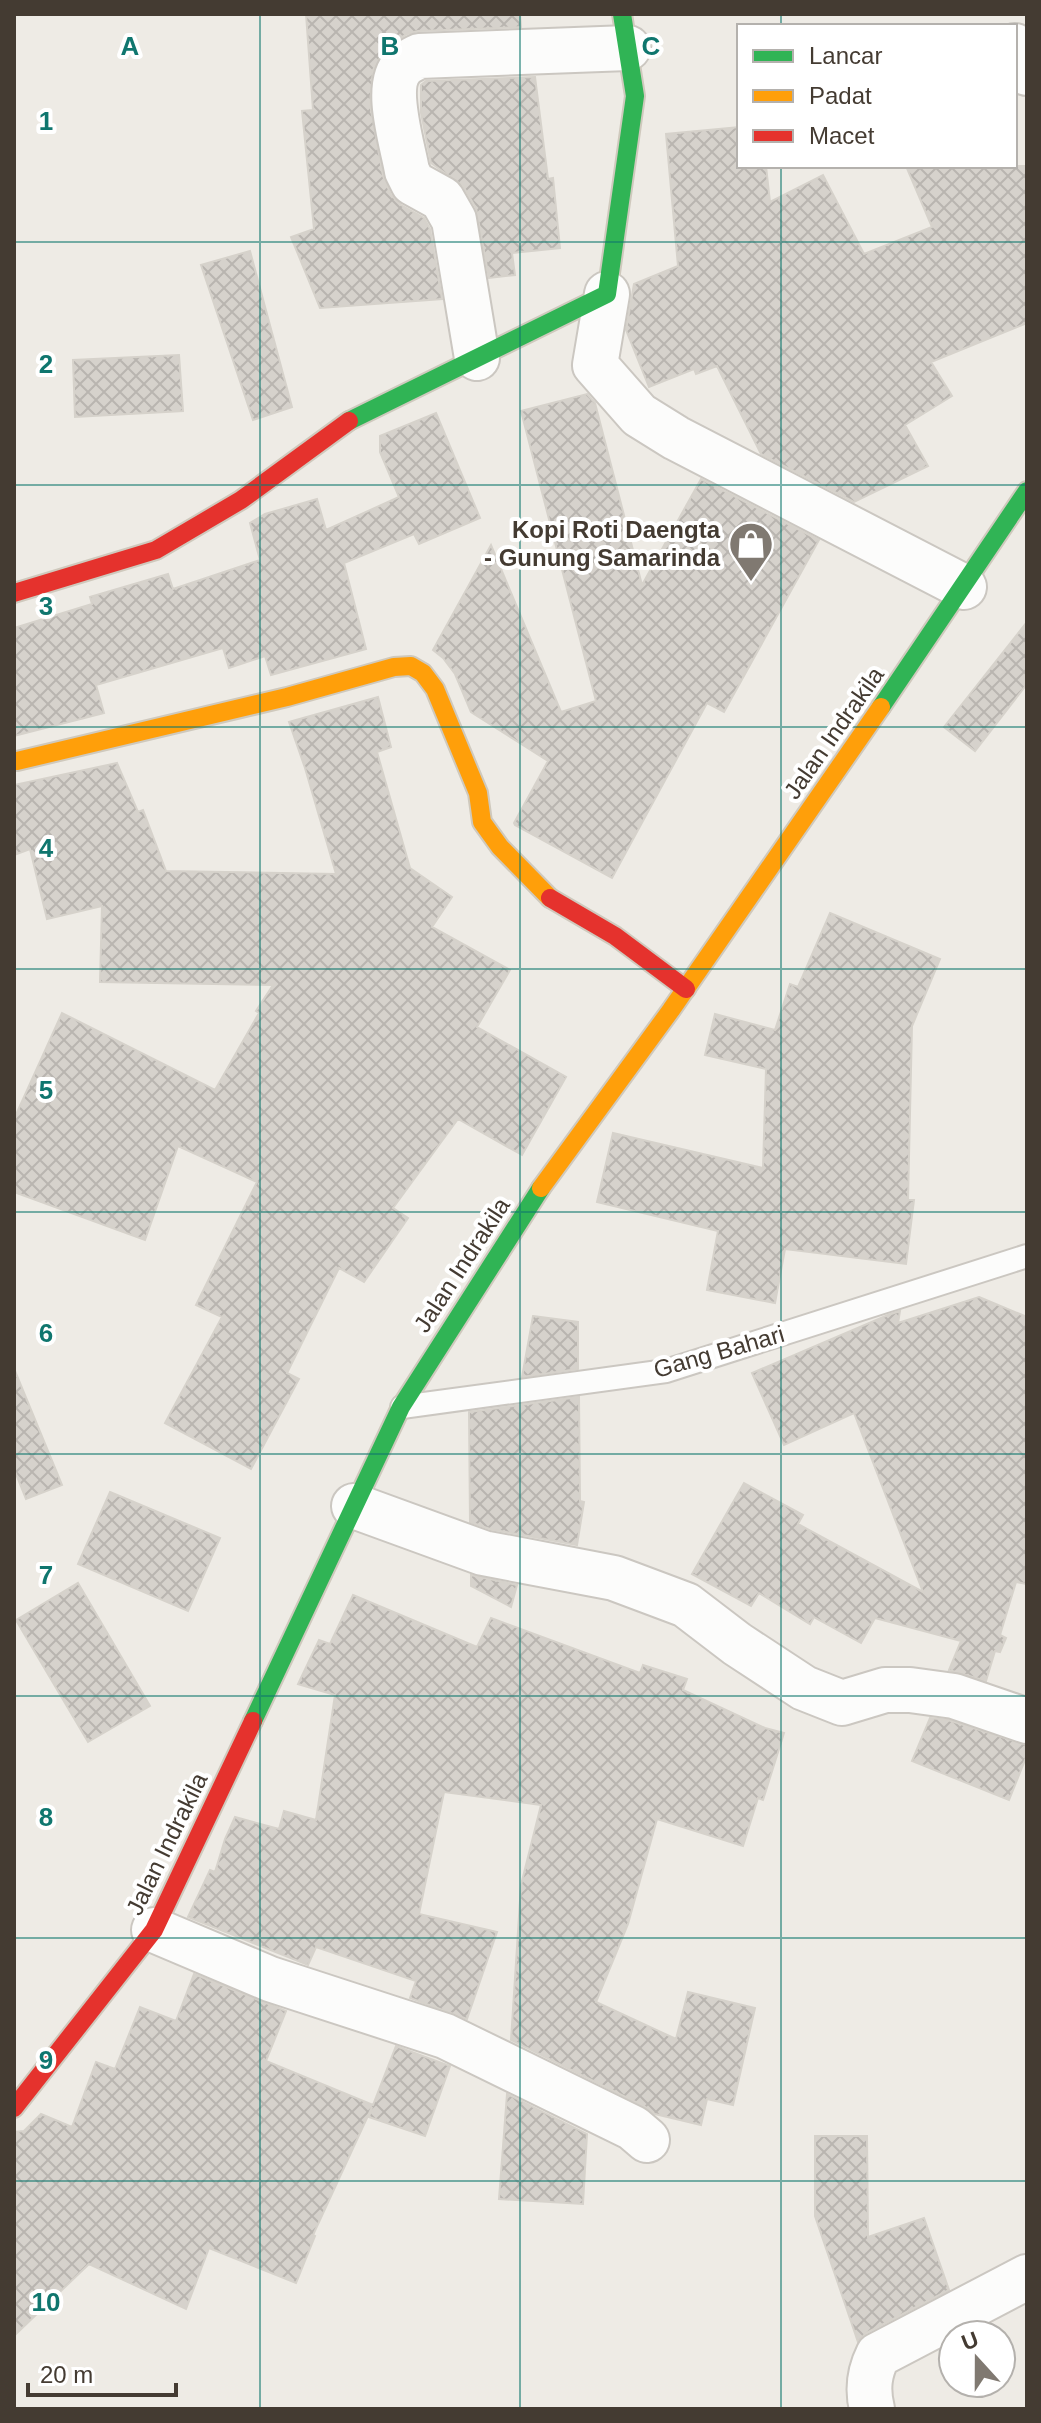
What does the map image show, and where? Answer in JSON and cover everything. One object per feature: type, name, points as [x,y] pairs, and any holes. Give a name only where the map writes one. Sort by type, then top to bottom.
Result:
[{"type":"street","points":[[477,358],[454,220],[442,199],[413,183],[407,171],[392,91],[396,75],[403,65],[419,56],[625,31],[635,96],[595,365],[639,415],[676,438],[964,587]]},
{"type":"street","points":[[1017,50],[1027,73]]},
{"type":"street","points":[[14,593],[156,550],[241,500],[351,420],[607,294]]},
{"type":"street","name":"Jalan Indrakila","points":[[14,2108],[154,1930],[401,1407],[522,1215],[686,989],[1027,491]]},
{"type":"street","points":[[17,761],[287,697],[394,667],[411,666],[423,673],[435,689],[478,793],[482,822],[500,847],[547,896],[615,936],[686,989]]},
{"type":"street","points":[[354,1506],[483,1553],[614,1578],[686,1605],[737,1644],[804,1688],[842,1703],[876,1692],[910,1690],[954,1696],[1027,1721]]},
{"type":"street","points":[[154,1930],[270,1979],[445,2036],[633,2128],[647,2140]]},
{"type":"street","points":[[872,2409],[870,2371],[878,2355],[1027,2277]]},
{"type":"lane","name":"Gang Bahari","points":[[401,1407],[666,1371],[1027,1256]]},
{"type":"building","points":[[306,14],[520,14],[521,27],[407,34],[386,47],[373,70],[370,104],[383,176],[391,195],[401,205],[424,218],[430,229],[442,299],[320,308],[291,237],[314,229],[302,111],[313,110]]},
{"type":"building","points":[[535,77],[548,179],[553,178],[560,248],[512,253],[515,275],[489,278],[476,208],[463,186],[431,163],[421,113],[421,85],[426,81]]},
{"type":"building","points":[[737,127],[737,168],[766,168],[770,202],[823,175],[864,254],[932,227],[907,168],[1027,166],[1027,323],[931,362],[952,396],[905,425],[928,466],[854,502],[761,454],[717,366],[696,374],[694,369],[649,387],[626,330],[634,284],[678,266],[666,134]]},
{"type":"building","points":[[250,251],[292,407],[253,420],[201,265]]},
{"type":"building","points":[[179,355],[183,411],[75,417],[73,360]]},
{"type":"building","points":[[587,394],[595,403],[642,585],[701,479],[819,540],[724,712],[707,703],[612,878],[515,825],[548,761],[471,712],[455,674],[433,650],[491,545],[561,712],[596,701],[521,411]]},
{"type":"building","points":[[436,413],[480,518],[419,544],[414,534],[344,563],[366,649],[271,675],[265,656],[229,668],[223,648],[96,685],[104,713],[14,736],[14,628],[92,604],[90,597],[168,574],[173,589],[260,560],[250,523],[265,514],[317,499],[326,530],[399,497],[380,452],[380,436]]},
{"type":"building","points":[[1027,622],[1027,684],[975,751],[944,727]]},
{"type":"building","points":[[378,697],[391,747],[377,752],[410,868],[452,897],[432,927],[510,970],[477,1027],[566,1077],[522,1155],[458,1119],[393,1208],[408,1218],[364,1282],[339,1268],[287,1373],[299,1379],[251,1469],[165,1423],[222,1317],[196,1305],[257,1182],[178,1146],[145,1240],[14,1192],[14,1119],[62,1013],[215,1090],[273,985],[100,982],[102,906],[47,919],[30,849],[14,855],[14,785],[117,763],[138,812],[143,810],[166,871],[336,874],[289,722]]},
{"type":"building","points":[[830,913],[940,959],[912,1026],[908,1200],[914,1200],[906,1264],[785,1249],[775,1303],[707,1290],[718,1231],[597,1202],[613,1133],[763,1168],[766,1069],[705,1055],[715,1014],[775,1030],[790,984],[798,987]]},
{"type":"building","points":[[979,1297],[1027,1317],[1027,1584],[1016,1582],[1000,1635],[1006,1638],[1000,1652],[995,1651],[986,1681],[949,1670],[961,1641],[875,1618],[861,1643],[814,1617],[810,1624],[759,1593],[751,1606],[692,1574],[744,1483],[803,1515],[798,1524],[923,1592],[854,1413],[784,1445],[752,1373],[888,1315],[900,1311],[898,1323]]},
{"type":"building","points":[[533,1316],[578,1322],[578,1369],[522,1377]]},
{"type":"building","points":[[15,1371],[62,1485],[26,1499],[14,1469]]},
{"type":"building","points":[[579,1397],[580,1501],[584,1502],[577,1545],[490,1529],[470,1522],[469,1412]]},
{"type":"building","points":[[110,1492],[220,1538],[188,1611],[78,1564]]},
{"type":"building","points":[[471,1575],[517,1585],[511,1607],[471,1586]]},
{"type":"building","points":[[78,1583],[150,1706],[88,1742],[16,1620]]},
{"type":"building","points":[[353,1595],[477,1647],[491,1618],[640,1673],[643,1665],[687,1679],[683,1690],[765,1728],[784,1733],[763,1800],[758,1798],[743,1846],[657,1819],[628,1924],[596,2002],[676,2039],[688,1992],[755,2008],[733,2105],[707,2099],[701,2125],[655,2114],[511,2040],[521,1885],[541,1805],[444,1792],[419,1914],[497,1932],[467,2019],[410,1998],[416,1981],[316,1947],[308,1965],[188,1917],[210,1870],[215,1872],[235,1817],[279,1829],[284,1811],[316,1820],[335,1695],[298,1684],[319,1640],[330,1644]]},
{"type":"building","points":[[930,1718],[948,1720],[1027,1745],[1027,1755],[1009,1800],[912,1761]]},
{"type":"building","points":[[194,1974],[286,2011],[266,2061],[373,2105],[396,2046],[450,2066],[425,2136],[369,2117],[372,2107],[313,2235],[296,2283],[209,2248],[186,2309],[89,2264],[14,2336],[14,2132],[24,2131],[41,2114],[72,2127],[96,2062],[115,2069],[140,2007],[176,2021]]},
{"type":"building","points":[[507,2094],[587,2134],[583,2204],[499,2199]]},
{"type":"building","points":[[815,2136],[867,2136],[868,2237],[924,2218],[949,2290],[866,2333],[858,2342],[815,2216]]},
{"type":"traffic: fast","points":[[349,421],[607,294],[635,96],[622,14]]},
{"type":"traffic: fast","points":[[881,707],[1027,491]]},
{"type":"traffic: fast","points":[[253,1721],[401,1407],[541,1188]]},
{"type":"traffic: slow","points":[[17,761],[287,697],[394,667],[411,666],[423,673],[435,689],[478,793],[482,822],[500,847],[550,898]]},
{"type":"traffic: slow","points":[[541,1188],[671,1010],[881,707]]},
{"type":"traffic: jam","points":[[14,593],[156,550],[241,500],[349,421]]},
{"type":"traffic: jam","points":[[550,898],[615,936],[686,989]]},
{"type":"traffic: jam","points":[[14,2108],[154,1930],[253,1721]]},
{"type":"place","name":"Kopi Roti Daengta - Gunung Samarinda","points":[[751,583]]}]
